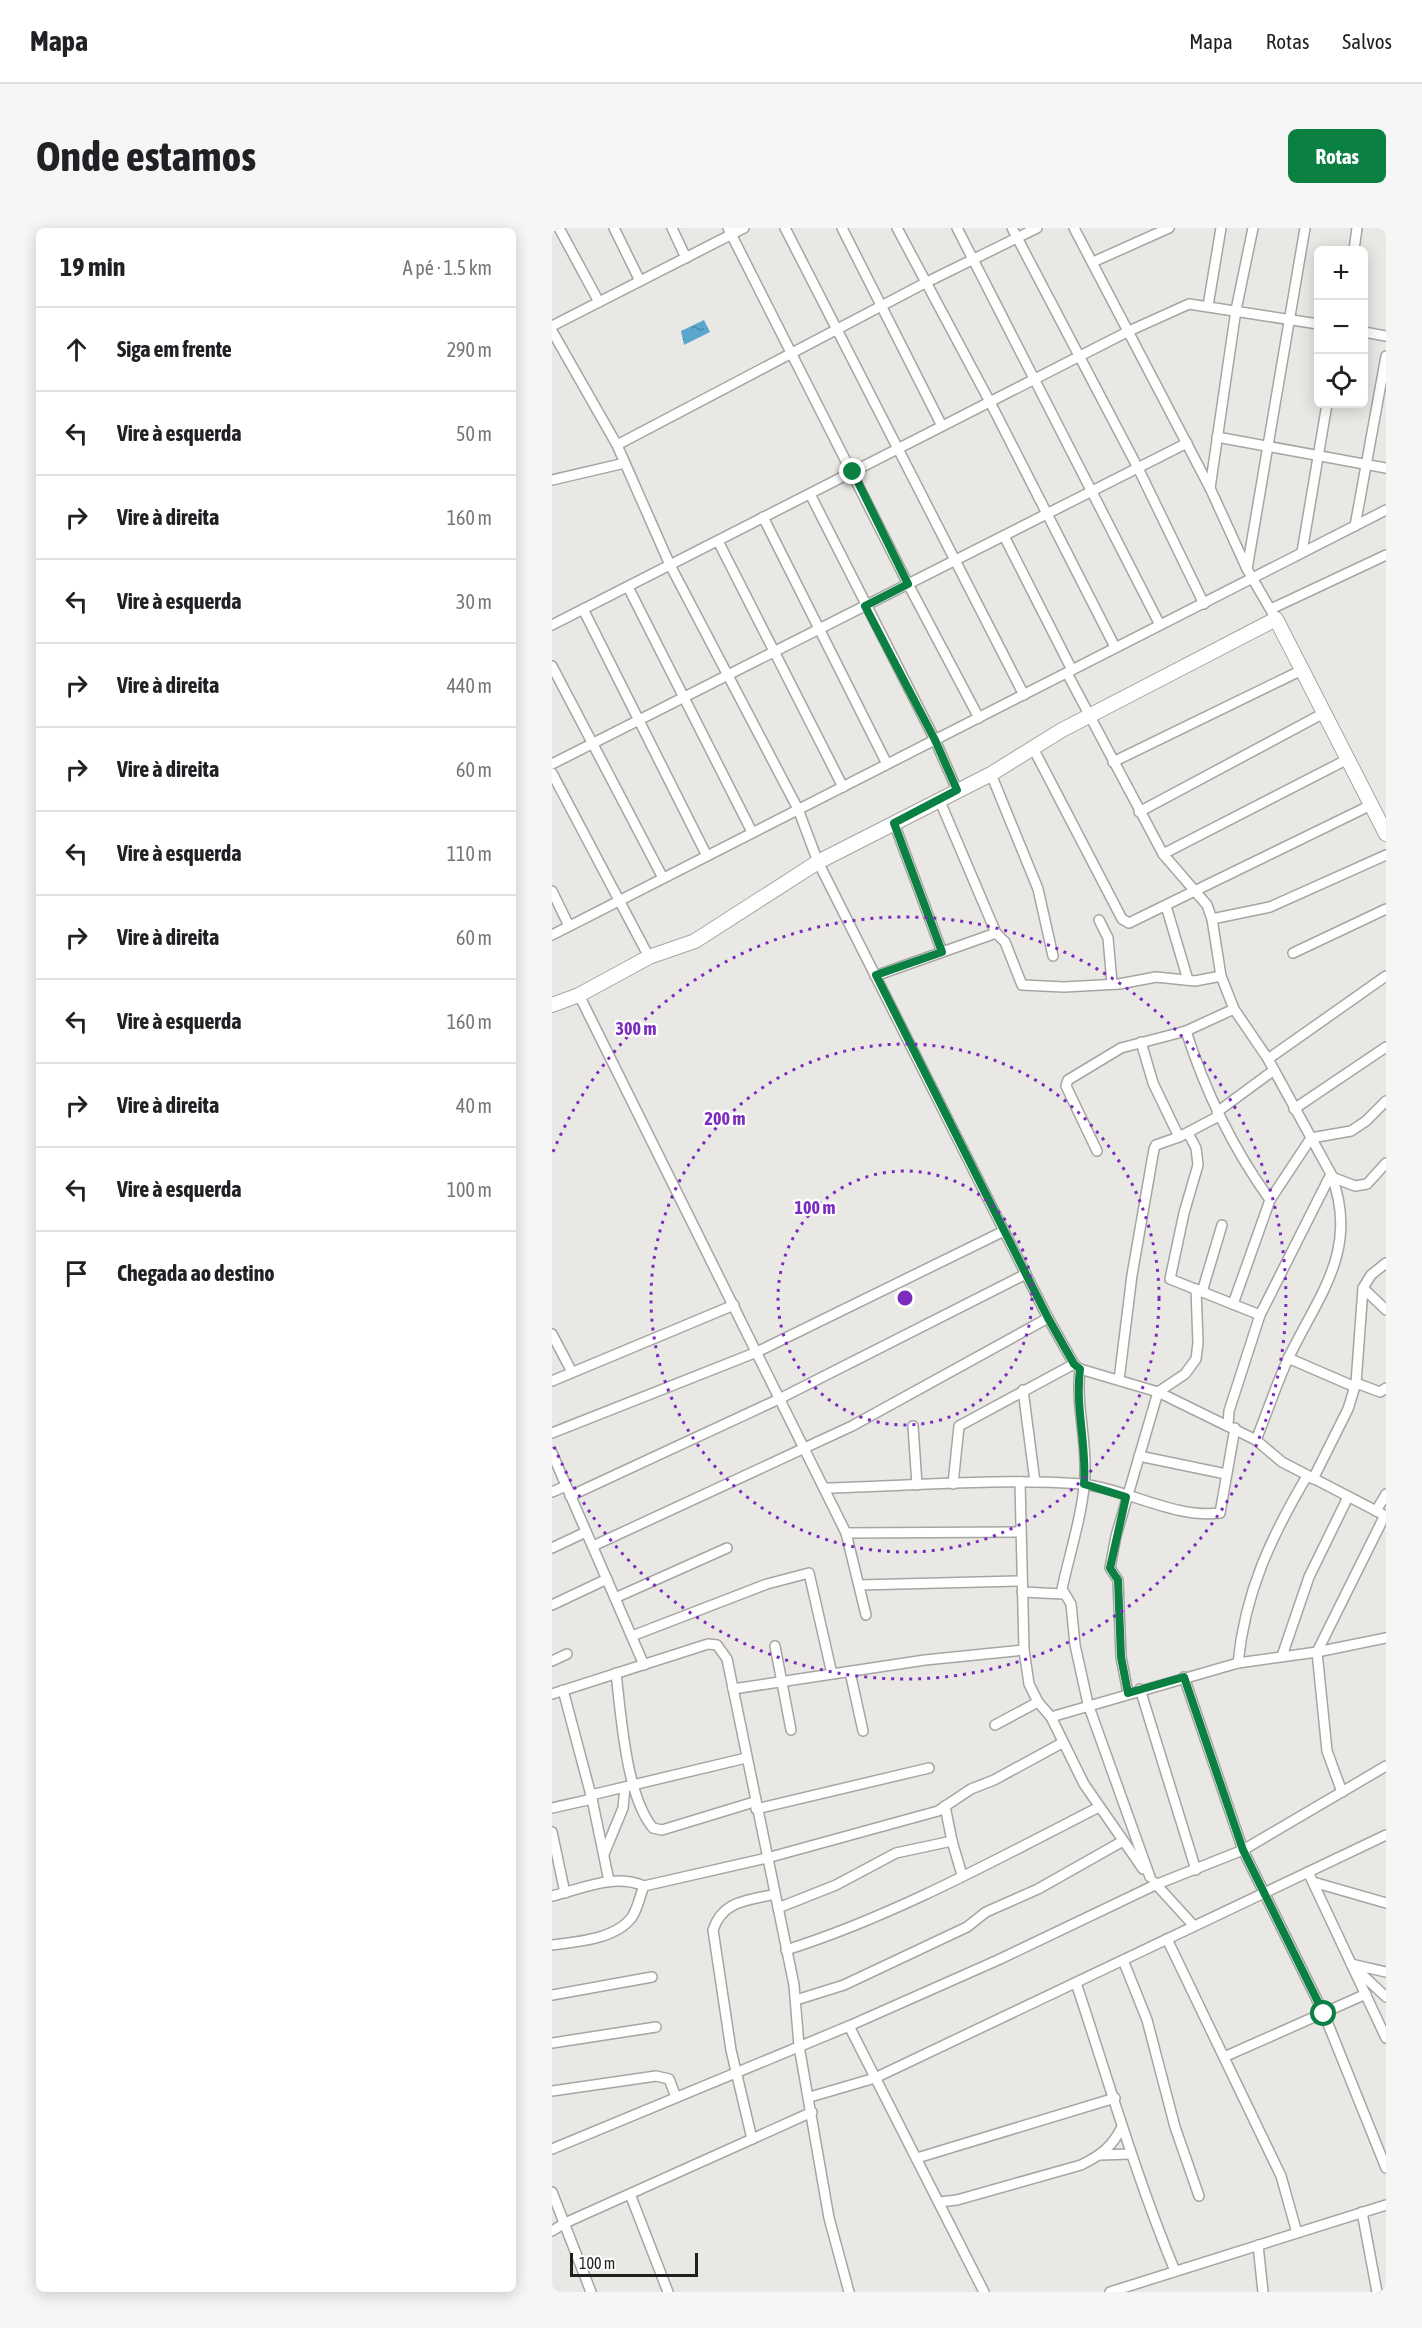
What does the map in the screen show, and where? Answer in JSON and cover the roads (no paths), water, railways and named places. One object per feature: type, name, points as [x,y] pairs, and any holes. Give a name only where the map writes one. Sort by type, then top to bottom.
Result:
[{"type":"street","points":[[559,228],[599,302]]},
{"type":"street","points":[[614,228],[640,281]]},
{"type":"street","points":[[672,228],[686,258]]},
{"type":"street","points":[[552,326],[686,258],[730,231],[744,228]]},
{"type":"street","points":[[785,228],[1024,694]]},
{"type":"street","points":[[842,228],[942,426]]},
{"type":"street","points":[[897,228],[990,402],[1045,514],[1115,647]]},
{"type":"street","points":[[957,228],[1160,625]]},
{"type":"street","points":[[617,445],[973,259],[1014,233],[1037,228]]},
{"type":"street","points":[[1074,228],[1130,331],[1210,488],[1250,573],[1274,614],[1386,834]]},
{"type":"street","points":[[1093,262],[1169,228]]},
{"type":"street","points":[[1208,306],[1221,228]]},
{"type":"street","points":[[1210,488],[1236,309],[1253,228]]},
{"type":"street","points":[[1250,573],[1268,447],[1305,228]]},
{"type":"street","points":[[1355,246],[1357,228]]},
{"type":"street","points":[[730,231],[908,584],[980,717]]},
{"type":"street","points":[[1014,233],[1138,468],[1204,604]]},
{"type":"street","points":[[552,625],[1130,331],[1190,304],[1236,309],[1314,323]]},
{"type":"street","points":[[552,331],[617,445],[670,565],[798,809],[818,862],[1048,1318],[1077,1366],[1077,1390],[1085,1465],[1084,1484],[1063,1594]]},
{"type":"street","points":[[1368,333],[1386,336]]},
{"type":"street","points":[[1355,526],[1386,356]]},
{"type":"street","points":[[1302,552],[1326,408]]},
{"type":"street","points":[[1217,437],[1386,468]]},
{"type":"street","points":[[552,764],[1187,443]]},
{"type":"street","points":[[552,480],[625,463]]},
{"type":"street","points":[[810,494],[935,740],[957,790]]},
{"type":"street","points":[[552,935],[1115,647],[1204,604],[1250,573],[1302,552],[1386,510]]},
{"type":"street","points":[[763,517],[887,764]]},
{"type":"street","points":[[1004,536],[1138,812],[1163,854],[1207,905],[1212,919],[1221,976],[1234,1009],[1268,1059],[1331,1175],[1338,1193],[1342,1236],[1335,1263],[1316,1309],[1288,1358],[1256,1440]]},
{"type":"street","points":[[718,541],[843,787]]},
{"type":"street","points":[[552,1004],[579,995],[649,957],[695,941],[818,862],[991,774],[1090,715],[1386,555]]},
{"type":"street","points":[[628,587],[752,832]]},
{"type":"street","points":[[583,609],[707,856]]},
{"type":"street","points":[[552,666],[663,878]]},
{"type":"street","points":[[1113,762],[1302,670]]},
{"type":"street","points":[[1138,812],[1324,713]]},
{"type":"street","points":[[1033,748],[1122,919],[1129,922],[1197,892],[1371,805]]},
{"type":"street","points":[[1163,854],[1348,759]]},
{"type":"street","points":[[552,773],[649,957]]},
{"type":"street","points":[[991,774],[1035,882],[1053,956]]},
{"type":"street","points":[[939,799],[996,933],[1005,942],[1020,982],[1025,987],[1112,983],[1156,977],[1188,980],[1221,976]]},
{"type":"street","points":[[894,823],[942,952]]},
{"type":"street","points":[[1212,919],[1270,907],[1386,855]]},
{"type":"street","points":[[552,891],[568,926]]},
{"type":"street","points":[[1166,906],[1188,980]]},
{"type":"street","points":[[1293,953],[1386,909]]},
{"type":"street","points":[[1100,920],[1108,938],[1112,983]]},
{"type":"street","points":[[876,975],[996,933]]},
{"type":"street","points":[[1268,1059],[1386,976]]},
{"type":"street","points":[[579,995],[846,1533],[866,1615]]},
{"type":"street","points":[[1097,1151],[1066,1082],[1121,1048],[1186,1031],[1234,1009]]},
{"type":"street","points":[[1186,1031],[1206,1090],[1241,1158],[1270,1200]]},
{"type":"street","points":[[1141,1042],[1152,1083],[1183,1135],[1196,1148],[1198,1165],[1184,1213],[1170,1279],[1260,1316]]},
{"type":"street","points":[[1294,1109],[1386,1047]]},
{"type":"street","points":[[1119,1380],[1132,1275],[1151,1157],[1156,1145],[1183,1135],[1218,1114],[1274,1070]]},
{"type":"street","points":[[1233,1304],[1270,1200],[1311,1138],[1351,1131],[1366,1121],[1386,1101]]},
{"type":"street","points":[[1331,1175],[1354,1186],[1367,1184],[1386,1163]]},
{"type":"street","points":[[824,1488],[1020,1482],[1084,1484],[1126,1497],[1208,1515],[1220,1513],[1232,1426],[1229,1411],[1260,1316],[1331,1175]]},
{"type":"street","points":[[1128,1693],[1121,1657],[1118,1580],[1110,1568],[1126,1497],[1158,1392],[1185,1374],[1196,1359],[1199,1290],[1222,1225]]},
{"type":"street","points":[[552,1432],[757,1352],[1004,1231]]},
{"type":"street","points":[[1238,1663],[1240,1639],[1256,1574],[1278,1525],[1310,1478],[1348,1409],[1355,1385],[1363,1288],[1371,1275],[1386,1263]]},
{"type":"street","points":[[570,1496],[779,1399],[1026,1274]]},
{"type":"street","points":[[1363,1288],[1386,1310]]},
{"type":"street","points":[[552,1381],[734,1305]]},
{"type":"street","points":[[593,1546],[852,1426],[1048,1318]]},
{"type":"street","points":[[552,1334],[572,1372]]},
{"type":"street","points":[[1288,1358],[1355,1385],[1380,1392],[1386,1388]]},
{"type":"street","points":[[953,1484],[959,1426],[1023,1390],[1077,1366],[1158,1392],[1232,1426],[1256,1440],[1282,1462],[1382,1514]]},
{"type":"street","points":[[1023,1390],[1035,1482]]},
{"type":"street","points":[[913,1426],[917,1485]]},
{"type":"street","points":[[552,1453],[644,1665]]},
{"type":"street","points":[[1139,1456],[1226,1474]]},
{"type":"street","points":[[1020,1482],[1024,1650],[1029,1684],[1038,1702],[1051,1717],[1062,1743],[1099,1807],[1153,1881],[1194,1926]]},
{"type":"street","points":[[552,1492],[566,1486]]},
{"type":"street","points":[[1342,1792],[1327,1751],[1317,1652],[1382,1514],[1386,1494]]},
{"type":"street","points":[[1282,1656],[1309,1577],[1348,1497]]},
{"type":"street","points":[[552,1548],[586,1532]]},
{"type":"street","points":[[846,1533],[1020,1532]]},
{"type":"street","points":[[615,1598],[727,1548]]},
{"type":"street","points":[[632,1636],[806,1572],[811,1575],[832,1674]]},
{"type":"street","points":[[552,1605],[607,1579]]},
{"type":"street","points":[[859,1585],[1022,1581]]},
{"type":"street","points":[[1022,1592],[1063,1594],[1071,1604],[1075,1645],[1088,1704],[1153,1881]]},
{"type":"street","points":[[1051,1717],[1088,1704],[1238,1663],[1317,1652],[1386,1638]]},
{"type":"street","points":[[552,1694],[708,1644],[717,1645],[727,1659],[796,2000],[799,2046],[810,2097],[829,2218],[849,2292]]},
{"type":"street","points":[[775,1646],[791,1731]]},
{"type":"street","points":[[733,1689],[925,1660],[1024,1650]]},
{"type":"street","points":[[552,1661],[567,1654]]},
{"type":"street","points":[[850,1672],[863,1731]]},
{"type":"street","points":[[616,1673],[629,1786],[653,1828],[662,1830],[755,1805],[929,1768]]},
{"type":"street","points":[[1184,1677],[1243,1850],[1324,2014],[1386,2168]]},
{"type":"street","points":[[1140,1689],[1196,1870]]},
{"type":"street","points":[[563,1690],[592,1797],[609,1881]]},
{"type":"street","points":[[995,1725],[1038,1702]]},
{"type":"street","points":[[552,1896],[609,1881],[633,1882],[644,1886],[768,1858],[938,1811],[971,1789],[994,1780],[1062,1743]]},
{"type":"street","points":[[552,1808],[629,1786],[746,1758]]},
{"type":"street","points":[[552,2149],[849,2026],[998,1960],[1153,1881],[1196,1870],[1243,1850],[1386,1766]]},
{"type":"street","points":[[603,1854],[623,1808],[629,1786]]},
{"type":"street","points":[[945,1806],[962,1875]]},
{"type":"street","points":[[786,1950],[834,1934],[962,1875],[1099,1807]]},
{"type":"street","points":[[810,2097],[875,2078],[1386,1835]]},
{"type":"street","points":[[553,1836],[566,1893]]},
{"type":"street","points":[[778,1908],[836,1885],[896,1853],[952,1841]]},
{"type":"street","points":[[796,2000],[844,1985],[967,1927],[986,1912],[1038,1889],[1123,1841]]},
{"type":"street","points":[[1308,1872],[1386,2038]]},
{"type":"street","points":[[1313,1882],[1386,1903]]},
{"type":"street","points":[[552,1945],[593,1938],[620,1926],[633,1914],[644,1886]]},
{"type":"street","points":[[752,2139],[731,2050],[713,1930],[718,1915],[726,1908],[775,1894]]},
{"type":"street","points":[[1167,1939],[1281,2176],[1297,2233]]},
{"type":"street","points":[[1123,1960],[1147,2020],[1175,2127],[1199,2196]]},
{"type":"street","points":[[1352,1964],[1386,1972]]},
{"type":"street","points":[[1352,1964],[1386,1997]]},
{"type":"street","points":[[552,1995],[651,1977]]},
{"type":"street","points":[[1076,1983],[1115,2098],[1130,2154],[1175,2271]]},
{"type":"street","points":[[1224,2057],[1366,1995]]},
{"type":"street","points":[[849,2026],[984,2292]]},
{"type":"street","points":[[552,2043],[656,2027]]},
{"type":"street","points":[[552,2091],[656,2076],[669,2079],[676,2097]]},
{"type":"street","points":[[917,2158],[1115,2098]]},
{"type":"street","points":[[552,2231],[565,2223],[812,2112]]},
{"type":"street","points":[[939,2202],[957,2200],[1081,2165],[1100,2156],[1114,2143],[1122,2127]]},
{"type":"street","points":[[1100,2156],[1130,2154]]},
{"type":"street","points":[[552,2192],[591,2292]]},
{"type":"street","points":[[630,2194],[668,2292]]},
{"type":"street","points":[[1110,2292],[1386,2205]]},
{"type":"street","points":[[1362,2212],[1377,2292]]},
{"type":"street","points":[[1258,2245],[1263,2292]]},
{"type":"water","points":[[704,320],[710,332],[684,345],[681,331]]}]
